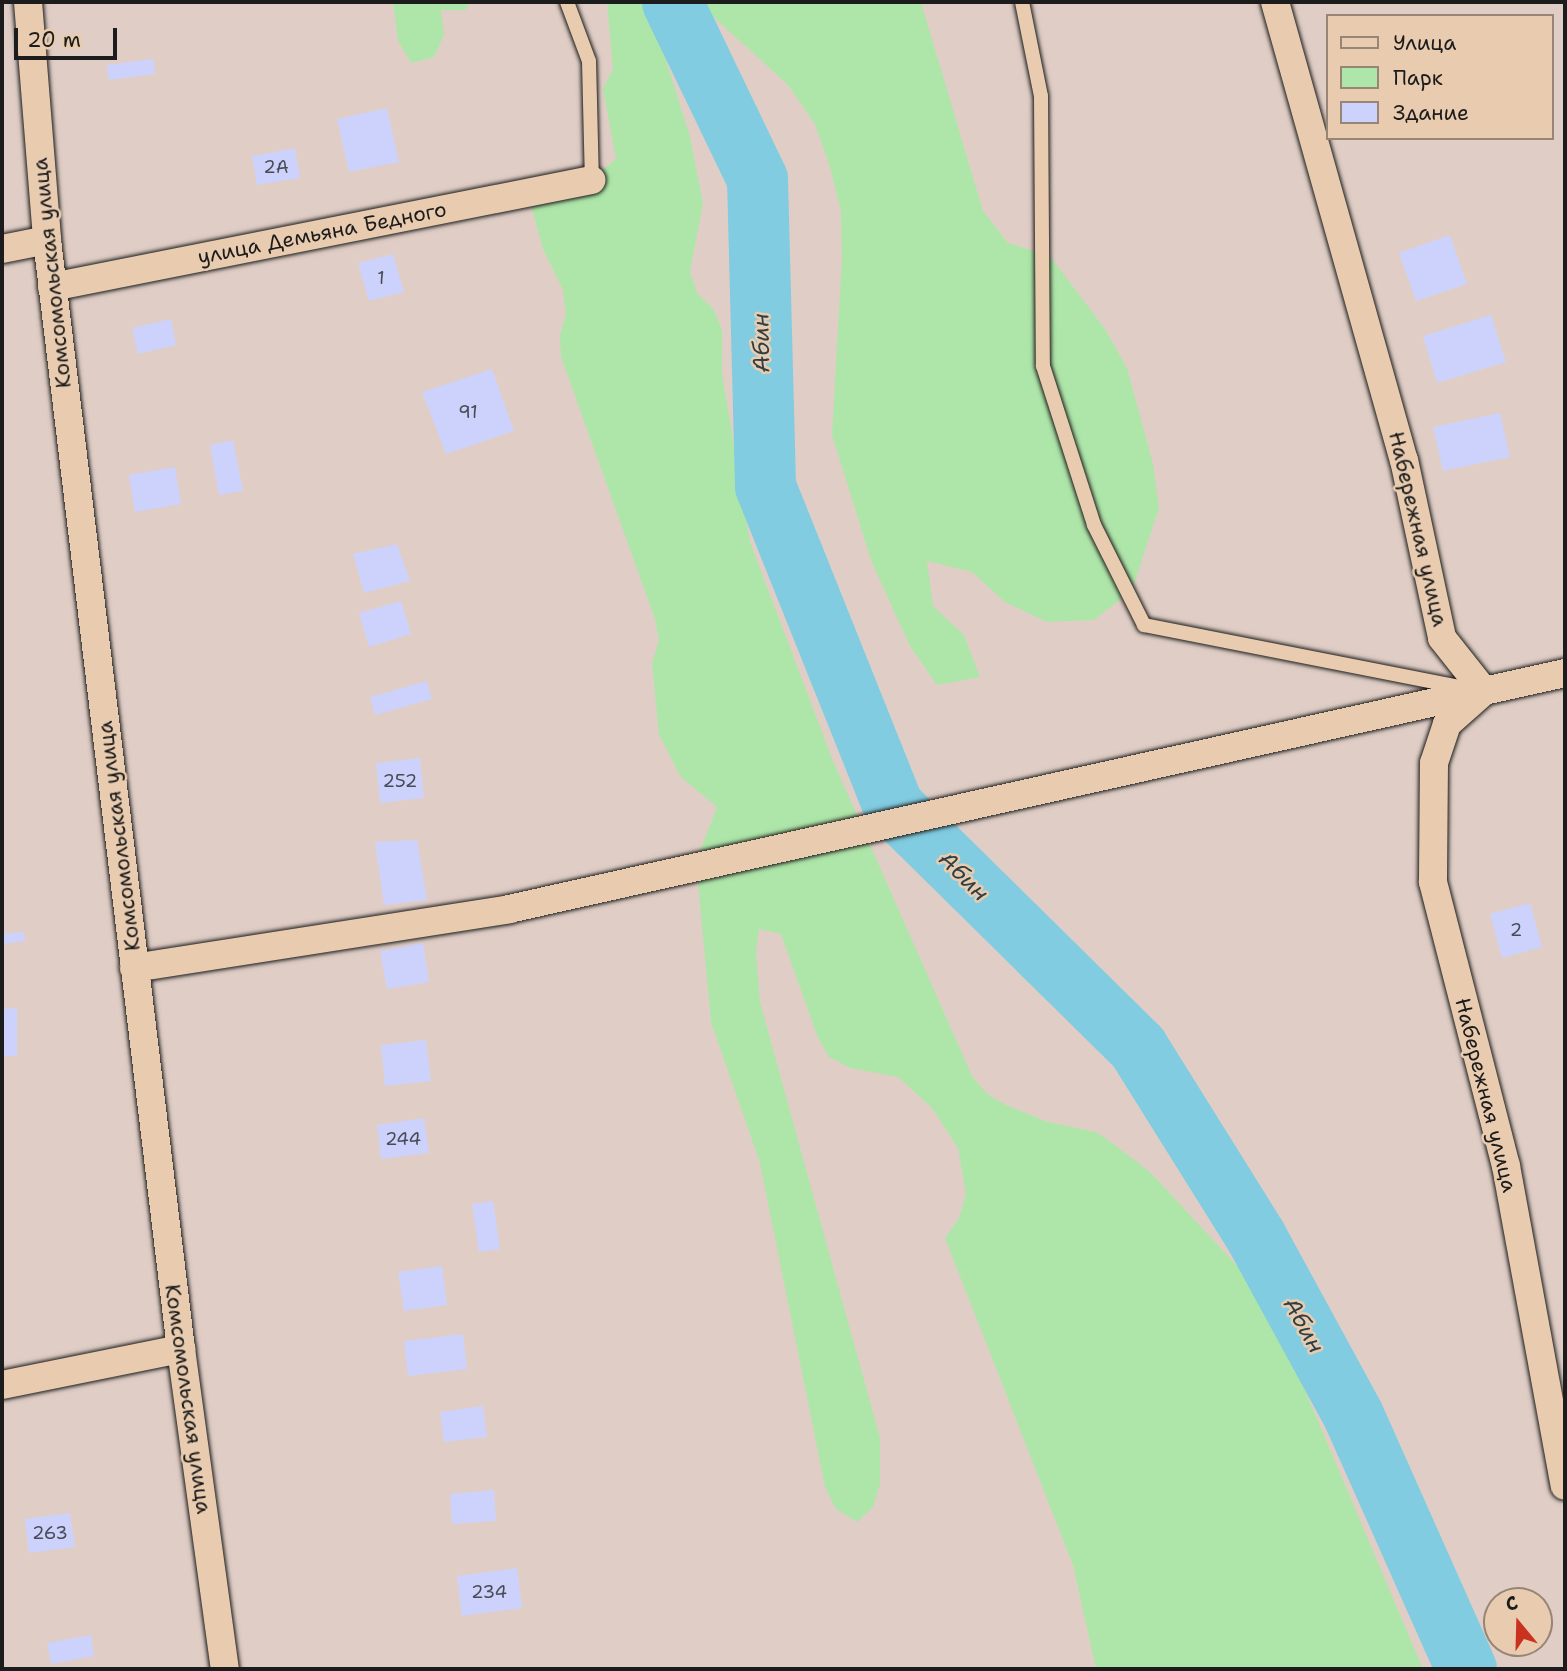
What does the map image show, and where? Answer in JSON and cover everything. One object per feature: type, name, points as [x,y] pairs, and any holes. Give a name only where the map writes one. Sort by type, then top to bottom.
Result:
[{"type":"street","name":"Комсомольская улица","points":[[28,2],[52,287],[181,1349],[225,1669]]},
{"type":"street","name":"Набережная улица","points":[[1275,2],[1404,460],[1442,638],[1484,691],[1447,724],[1434,763],[1433,882],[1506,1166],[1565,1486]]},
{"type":"street","name":"улица Демьяна Бедного","points":[[52,287],[592,180]]},
{"type":"street","points":[[2,249],[47,240]]},
{"type":"street","points":[[134,968],[509,909],[1565,673]]},
{"type":"street","points":[[2,1385],[181,1349]]},
{"type":"lane","points":[[567,2],[589,61],[592,180]]},
{"type":"lane","points":[[1022,2],[1041,96],[1043,366],[1094,525],[1144,625],[1484,691]]},
{"type":"green space","points":[[393,2],[471,2],[465,10],[441,10],[444,35],[434,57],[411,63],[398,41]]},
{"type":"green space","points":[[607,2],[648,2],[690,137],[703,203],[690,272],[697,293],[714,310],[722,330],[722,374],[750,542],[833,761],[972,1076],[987,1094],[1006,1105],[1048,1122],[1096,1132],[1115,1145],[1151,1173],[1265,1296],[1423,1669],[1096,1669],[1073,1565],[945,1238],[959,1218],[966,1194],[958,1148],[932,1108],[898,1077],[850,1068],[829,1057],[818,1038],[781,934],[759,929],[756,953],[760,1002],[880,1438],[880,1484],[873,1507],[857,1522],[836,1509],[825,1487],[760,1163],[711,1022],[696,862],[717,807],[681,777],[659,735],[652,663],[659,641],[655,619],[561,357],[560,335],[566,314],[563,290],[543,249],[530,202],[574,193],[616,159],[603,89],[613,69]]},
{"type":"green space","points":[[697,2],[921,2],[983,211],[1008,243],[1050,256],[1105,329],[1127,368],[1153,464],[1159,508],[1132,590],[1094,620],[1047,622],[1005,602],[972,572],[927,561],[933,606],[964,635],[980,677],[937,685],[910,646],[872,563],[832,435],[842,257],[841,211],[830,167],[815,124],[788,85]]},
{"type":"building","points":[[153,59],[155,74],[109,80],[107,65]]},
{"type":"building","points":[[387,108],[399,162],[349,172],[337,119]]},
{"type":"building","points":[[295,148],[300,178],[257,185],[252,156]]},
{"type":"building","points":[[1450,235],[1467,284],[1416,301],[1399,253]]},
{"type":"building","points":[[393,254],[404,292],[369,301],[358,263]]},
{"type":"building","points":[[1491,315],[1506,362],[1437,383],[1423,336]]},
{"type":"building","points":[[171,319],[176,345],[138,354],[132,328]]},
{"type":"building","points":[[492,369],[514,431],[446,454],[422,392]]},
{"type":"building","points":[[1500,413],[1510,457],[1443,471],[1433,427]]},
{"type":"building","points":[[233,440],[243,491],[219,495],[210,445]]},
{"type":"building","points":[[175,467],[181,504],[135,512],[129,475]]},
{"type":"building","points":[[397,544],[410,581],[364,593],[353,554]]},
{"type":"building","points":[[401,601],[411,634],[369,647],[359,613]]},
{"type":"building","points":[[427,681],[432,699],[375,715],[370,697]]},
{"type":"building","points":[[420,758],[424,798],[380,803],[376,763]]},
{"type":"building","points":[[417,840],[427,900],[384,905],[375,842]]},
{"type":"building","points":[[1530,903],[1542,947],[1502,958],[1490,914]]},
{"type":"building","points":[[24,932],[25,941],[2,944],[2,934]]},
{"type":"building","points":[[423,943],[429,982],[387,989],[380,951]]},
{"type":"building","points":[[17,1008],[17,1056],[2,1056],[2,1009]]},
{"type":"building","points":[[426,1040],[431,1081],[385,1086],[381,1045]]},
{"type":"building","points":[[424,1118],[429,1153],[381,1159],[377,1125]]},
{"type":"building","points":[[493,1201],[500,1249],[479,1252],[472,1204]]},
{"type":"building","points":[[442,1266],[447,1305],[404,1311],[398,1272]]},
{"type":"building","points":[[463,1334],[467,1369],[408,1376],[404,1341]]},
{"type":"building","points":[[483,1406],[487,1437],[444,1442],[440,1412]]},
{"type":"building","points":[[494,1490],[496,1521],[452,1524],[450,1494]]},
{"type":"building","points":[[70,1513],[75,1547],[29,1553],[25,1519]]},
{"type":"building","points":[[517,1568],[522,1608],[462,1616],[457,1576]]},
{"type":"building","points":[[91,1635],[94,1656],[51,1664],[47,1643]]},
{"type":"waterway","name":"Абин","points":[[672,2],[757,179],[765,486],[893,806],[1138,1048],[1256,1237],[1353,1415],[1466,1669]]}]
